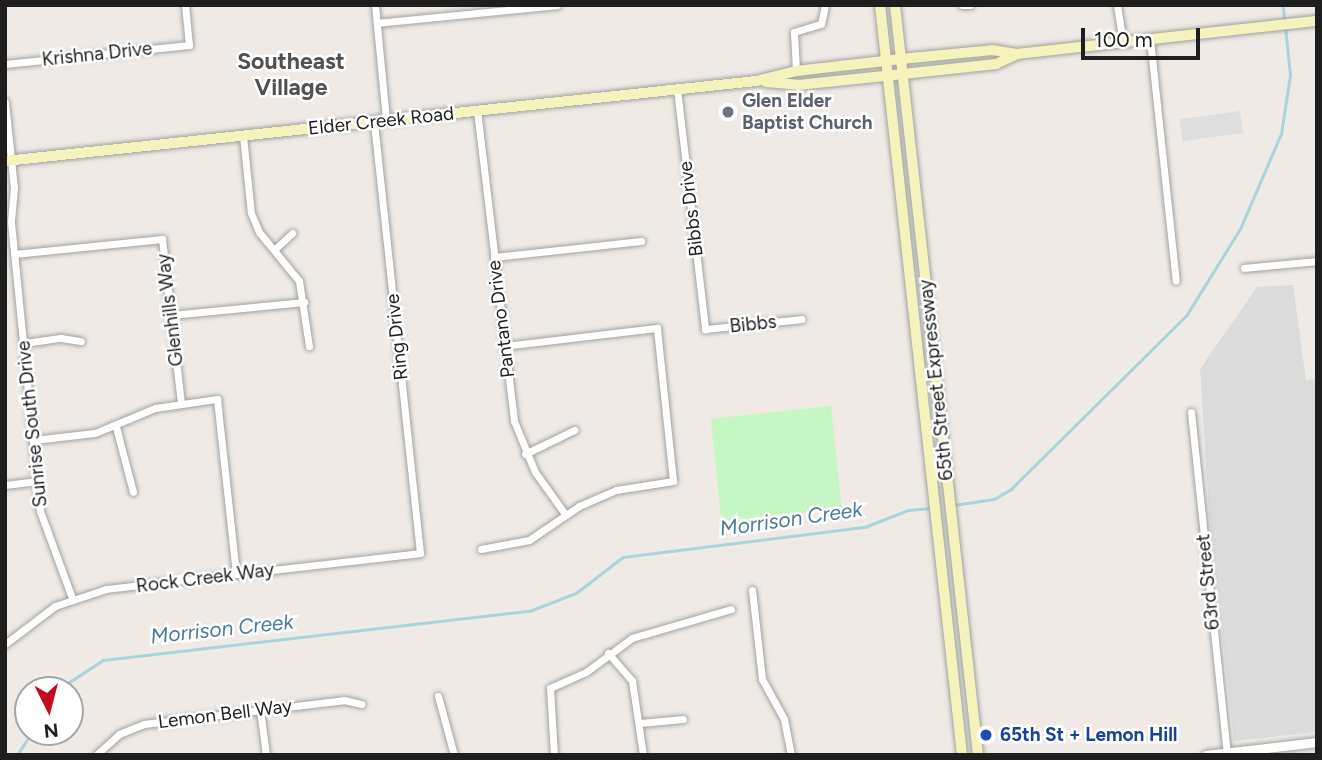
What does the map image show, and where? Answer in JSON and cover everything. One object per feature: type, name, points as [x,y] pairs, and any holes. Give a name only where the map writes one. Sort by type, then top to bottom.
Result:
[{"type":"main road","name":"65th Street Expressway","points":[[880,5],[962,755]]},
{"type":"main road","name":"65th Street Expressway","points":[[895,5],[978,755]]},
{"type":"main road","name":"Elder Creek Road","points":[[8,161],[756,81],[796,71],[901,59],[992,50],[1017,54],[1317,21]]},
{"type":"main road","name":"Elder Creek Road","points":[[756,81],[798,85],[887,76],[996,64],[1017,54]]},
{"type":"street","name":"Krishna Drive","points":[[5,64],[189,45],[185,5]]},
{"type":"street","points":[[375,5],[386,120]]},
{"type":"street","points":[[471,5],[472,15]]},
{"type":"street","points":[[377,23],[557,5]]},
{"type":"street","points":[[796,71],[794,33],[800,27],[821,24],[825,5]]},
{"type":"street","points":[[962,5],[971,5]]},
{"type":"street","points":[[1118,5],[1123,43]]},
{"type":"street","points":[[1150,40],[1176,281]]},
{"type":"street","name":"Bibbs Drive","points":[[677,89],[705,329]]},
{"type":"street","name":"Sunrise South Drive","points":[[5,102],[14,254],[44,526],[72,598]]},
{"type":"street","name":"Pantano Drive","points":[[477,110],[514,421],[525,454],[565,514]]},
{"type":"street","name":"Ring Drive","points":[[374,121],[420,553]]},
{"type":"street","points":[[243,135],[251,214],[274,250],[294,272],[304,302],[309,346]]},
{"type":"street","points":[[274,250],[292,233]]},
{"type":"street","name":"Glenhills Way","points":[[14,254],[162,239],[181,403]]},
{"type":"street","points":[[494,257],[641,241]]},
{"type":"street","points":[[1244,268],[1317,261]]},
{"type":"street","points":[[171,315],[304,302]]},
{"type":"street","name":"Bibbs","points":[[705,329],[801,319]]},
{"type":"street","points":[[481,549],[529,540],[565,514],[617,490],[673,481],[656,328],[504,346]]},
{"type":"street","points":[[24,343],[81,341]]},
{"type":"street","points":[[34,440],[116,427],[155,408],[217,399],[236,574]]},
{"type":"street","name":"63rd Street","points":[[1191,412],[1227,752]]},
{"type":"street","points":[[116,427],[133,492]]},
{"type":"street","points":[[525,454],[574,430]]},
{"type":"street","points":[[5,485],[38,481]]},
{"type":"street","name":"Rock Creek Way","points":[[5,644],[39,615],[72,598],[106,589],[420,553]]},
{"type":"street","points":[[752,590],[762,679],[784,719],[791,755]]},
{"type":"street","points":[[554,755],[550,688],[586,672],[608,653],[632,638],[731,609]]},
{"type":"street","points":[[608,653],[632,681],[643,755]]},
{"type":"street","points":[[438,696],[454,755]]},
{"type":"street","name":"Lemon Bell Way","points":[[96,755],[119,734],[144,724],[344,699],[362,704]]},
{"type":"street","points":[[260,709],[266,755]]},
{"type":"street","points":[[640,723],[683,719]]},
{"type":"street","points":[[1206,755],[1317,742]]},
{"type":"shaded area","points":[[1240,111],[1243,133],[1183,141],[1180,119]]},
{"type":"shaded area","points":[[1293,285],[1306,380],[1317,379],[1317,732],[1234,741],[1209,513],[1200,369],[1257,287]]},
{"type":"green space","points":[[831,406],[842,508],[721,521],[711,419]]},
{"type":"waterway","name":"Morrison Creek","points":[[1283,5],[1285,21]]},
{"type":"waterway","name":"Morrison Creek","points":[[954,505],[994,499],[1011,489],[1186,316],[1240,229],[1281,134],[1290,75],[1285,27]]},
{"type":"waterway","name":"Morrison Creek","points":[[78,676],[103,660],[532,610],[576,593],[623,557],[865,527],[908,510],[930,508]]},
{"type":"waterway","name":"Morrison Creek","points":[[17,755],[23,746]]},
{"type":"place","name":"Glen Elder Baptist Church","points":[[728,112]]},
{"type":"place","name":"65th St + Lemon Hill","points":[[986,735]]},
{"type":"district","name":"Southeast Village","points":[[291,74]]}]
